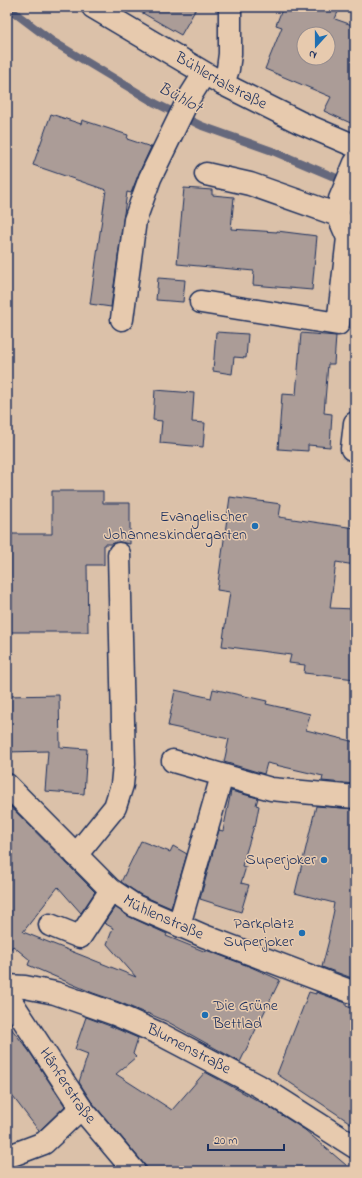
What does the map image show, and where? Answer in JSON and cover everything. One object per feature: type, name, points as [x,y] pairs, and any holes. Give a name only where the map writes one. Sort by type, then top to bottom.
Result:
[{"type":"street","name":"Bühlertalstraße","points":[[93,7],[213,79],[299,122],[355,158]]},
{"type":"street","points":[[122,320],[135,220],[150,178],[189,98],[228,69],[230,54],[230,7]]},
{"type":"street","points":[[201,302],[338,324],[348,238],[339,207],[355,158]]},
{"type":"street","points":[[206,174],[339,207]]},
{"type":"street","points":[[355,423],[352,449],[355,449]]},
{"type":"street","points":[[76,855],[115,807],[122,785],[124,764],[119,554]]},
{"type":"street","points":[[174,761],[271,789],[355,797]]},
{"type":"street","points":[[179,925],[222,776]]},
{"type":"street","name":"Mühlenstraße","points":[[7,785],[111,890],[136,906],[179,925],[355,993]]},
{"type":"street","points":[[50,925],[80,937],[111,890]]},
{"type":"street","name":"Blumenstraße","points":[[7,986],[25,987],[55,993],[115,1014],[160,1034],[260,1086],[355,1147]]},
{"type":"street","name":"Hänferstraße","points":[[7,995],[81,1108],[134,1171]]},
{"type":"street","points":[[7,1157],[44,1143],[81,1108]]},
{"type":"building","points":[[132,7],[197,7],[181,35]]},
{"type":"building","points":[[283,7],[340,7],[335,19],[355,26],[355,125],[324,111],[331,97],[265,69],[282,27],[276,25]]},
{"type":"building","points":[[51,114],[81,124],[82,120],[128,135],[127,139],[151,147],[131,193],[127,192],[111,307],[90,304],[106,190],[33,165]]},
{"type":"building","points":[[184,188],[212,190],[212,195],[234,197],[231,229],[277,231],[317,236],[312,290],[253,285],[254,271],[177,264]]},
{"type":"building","points":[[158,278],[185,280],[183,302],[156,300]]},
{"type":"building","points":[[216,332],[248,334],[246,358],[234,357],[232,374],[213,371]]},
{"type":"building","points":[[301,333],[336,336],[334,364],[328,364],[324,413],[332,414],[330,447],[308,445],[308,451],[278,449],[282,394],[296,395]]},
{"type":"building","points":[[155,390],[194,393],[192,422],[205,423],[203,447],[160,443],[162,421],[153,420]]},
{"type":"building","points":[[52,491],[103,491],[103,503],[130,503],[130,544],[119,542],[104,544],[104,565],[87,565],[88,632],[7,632],[7,534],[52,534]]},
{"type":"building","points":[[230,497],[281,504],[279,517],[355,528],[355,565],[336,562],[330,608],[355,609],[355,679],[304,673],[305,665],[289,663],[291,655],[222,646],[230,592],[217,590]]},
{"type":"building","points":[[213,689],[267,701],[266,704],[310,714],[306,730],[355,742],[355,784],[322,781],[323,776],[267,763],[264,774],[224,762],[229,739],[168,726],[175,690],[211,698]]},
{"type":"building","points":[[59,695],[60,747],[87,749],[84,794],[45,791],[48,751],[7,752],[7,696]]},
{"type":"building","points":[[231,791],[258,798],[256,805],[259,806],[255,827],[254,826],[242,866],[246,867],[241,883],[249,885],[241,912],[200,899],[219,830],[223,831]]},
{"type":"building","points":[[7,803],[95,892],[81,913],[58,887],[23,932],[136,977],[107,944],[113,928],[104,923],[115,907],[130,917],[167,934],[166,936],[206,952],[206,950],[251,967],[280,980],[240,1062],[168,1022],[93,993],[28,965],[30,960],[13,946],[7,954]]},
{"type":"building","points":[[316,806],[355,809],[355,965],[352,978],[322,967],[329,940],[334,903],[295,893]]},
{"type":"building","points":[[141,841],[170,852],[173,846],[187,854],[171,908],[141,895],[121,882]]},
{"type":"building","points":[[309,992],[316,994],[316,992],[346,1003],[346,1006],[355,1009],[355,1126],[277,1074]]},
{"type":"building","points":[[86,1017],[138,1038],[133,1054],[136,1057],[116,1074],[172,1110],[205,1072],[266,1105],[305,1130],[353,1171],[150,1171],[91,1101],[79,1082],[88,1054],[75,1049]]},
{"type":"building","points":[[7,1023],[29,1051],[65,1106],[39,1131],[7,1089]]},
{"type":"waterway","name":"Bühlot","points":[[7,7],[52,41],[155,103],[202,126],[275,152],[346,182]]},
{"type":"place","name":"Evangelischer Johanneskindergarten","points":[[255,526]]},
{"type":"place","name":"Superjoker","points":[[324,860]]},
{"type":"place","name":"Parkplatz Superjoker","points":[[302,933]]},
{"type":"place","name":"Die Grüne Bettlad","points":[[205,1015]]}]
